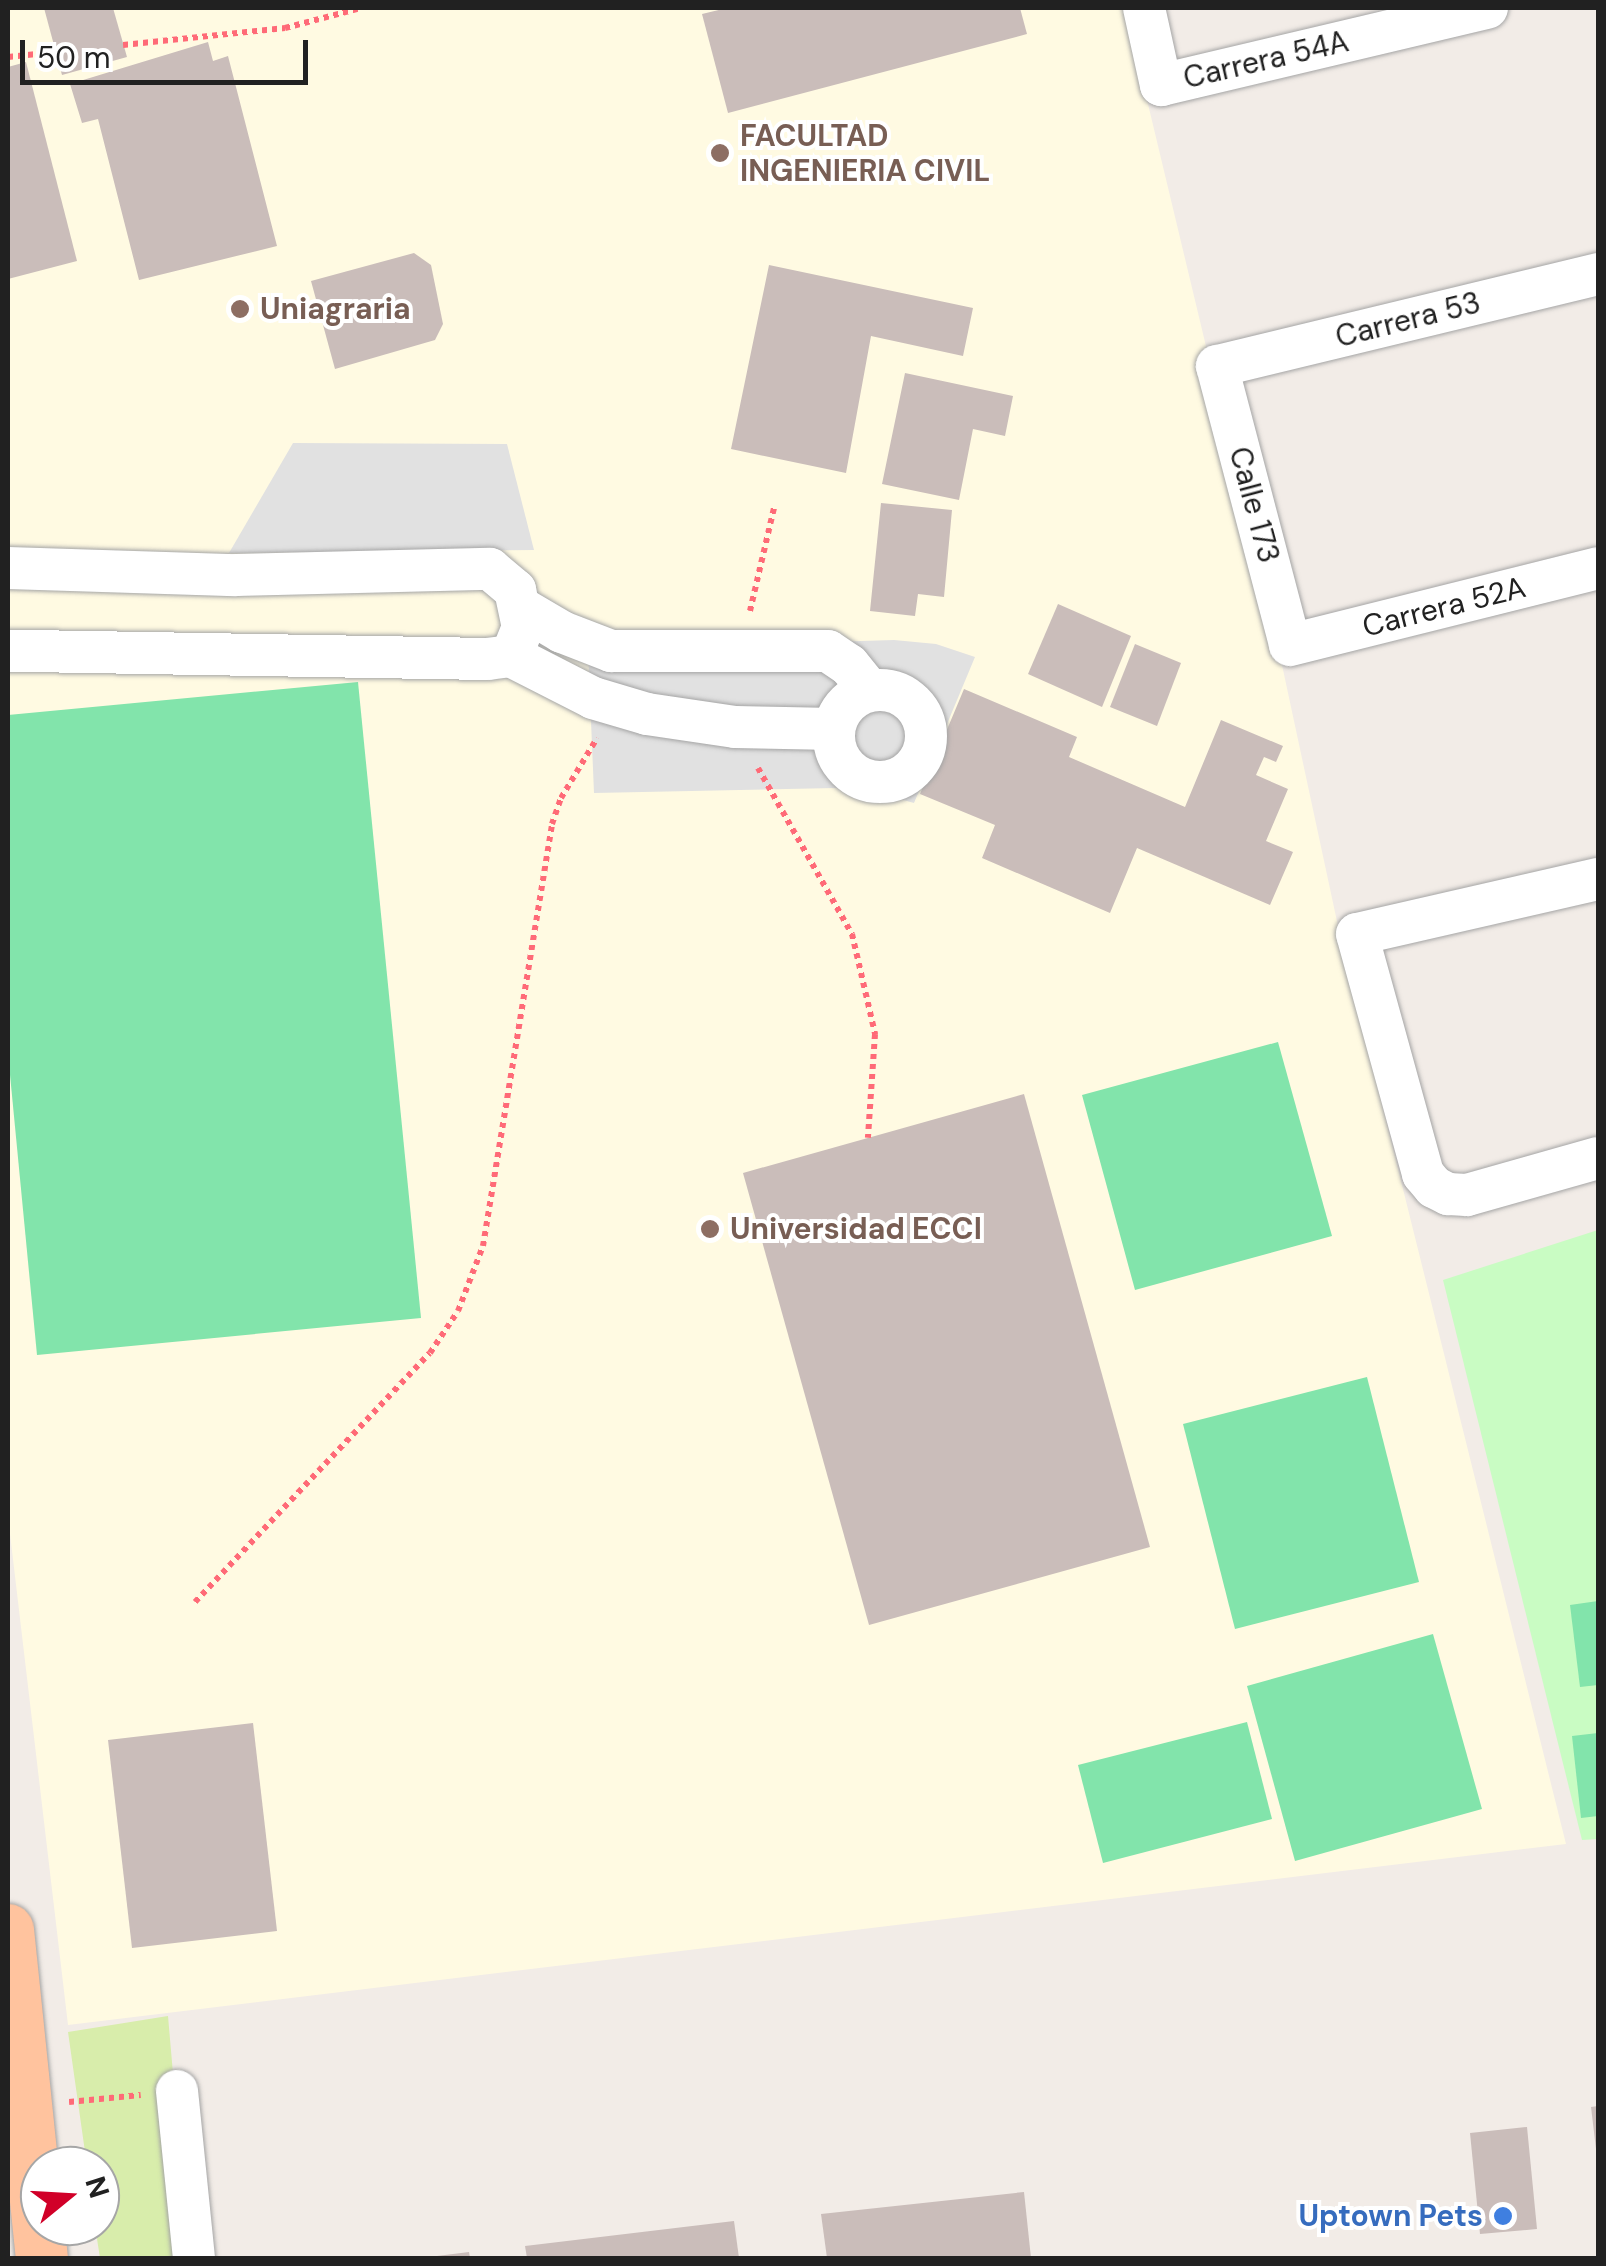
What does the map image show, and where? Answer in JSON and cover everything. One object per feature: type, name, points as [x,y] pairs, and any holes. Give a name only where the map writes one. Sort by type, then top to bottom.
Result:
[{"type":"main road","points":[[8,1930],[42,2258]]},
{"type":"street","name":"Carrera 54A","points":[[1144,8],[1162,85],[1488,8]]},
{"type":"street","name":"Carrera 53","points":[[1217,366],[1598,274]]},
{"type":"street","name":"Calle 173","points":[[1217,366],[1290,645]]},
{"type":"street","points":[[8,568],[222,575],[490,569],[515,590],[522,608],[523,626],[510,656]]},
{"type":"street","name":"Carrera 52A","points":[[1290,645],[1598,568]]},
{"type":"street","points":[[522,608],[575,638],[611,651],[828,651],[849,665],[869,690]]},
{"type":"street","points":[[8,651],[488,660],[510,656],[616,707],[735,728],[834,729]]},
{"type":"street","points":[[887,689],[904,695],[918,708],[926,724],[921,760],[892,782],[856,776],[835,747],[834,729],[840,712],[852,698],[869,690],[887,689]]},
{"type":"street","points":[[1598,879],[1357,934],[1424,1174],[1434,1187],[1448,1194],[1467,1195],[1598,1158]]},
{"type":"street","points":[[177,2092],[194,2258]]},
{"type":"path","points":[[124,45],[284,28],[361,8]]},
{"type":"path","points":[[8,57],[56,52]]},
{"type":"path","points":[[741,651],[774,508]]},
{"type":"path","points":[[195,1602],[430,1353],[458,1312],[483,1246],[552,824],[574,773],[616,707]]},
{"type":"path","points":[[735,728],[852,934],[875,1034],[868,1138]]},
{"type":"path","points":[[69,2102],[177,2092]]},
{"type":"shaded area","name":"Universidad ECCI","points":[[8,8],[1125,8],[1279,651],[1341,940],[1566,1844],[68,2025],[8,1517]]},
{"type":"shaded area","points":[[293,443],[507,444],[534,550],[229,553]]},
{"type":"shaded area","points":[[894,640],[936,644],[975,657],[914,803],[879,793],[836,788],[594,793],[588,649]]},
{"type":"green space","points":[[358,682],[421,1318],[37,1355],[8,1054],[8,715]]},
{"type":"green space","points":[[1278,1042],[1332,1236],[1135,1290],[1082,1095]]},
{"type":"green space","points":[[1598,1230],[1598,1839],[1582,1840],[1443,1280]]},
{"type":"green space","points":[[1367,1377],[1419,1582],[1235,1629],[1183,1424]]},
{"type":"green space","points":[[1598,1601],[1598,1685],[1580,1687],[1570,1605]]},
{"type":"green space","points":[[1433,1634],[1482,1809],[1295,1861],[1247,1686]]},
{"type":"green space","points":[[1247,1722],[1272,1819],[1103,1863],[1078,1765]]},
{"type":"green space","points":[[1598,1733],[1598,1816],[1581,1818],[1572,1736]]},
{"type":"green space","points":[[168,2016],[189,2258],[100,2258],[98,2246],[120,2246],[120,2146],[84,2146],[68,2032]]},
{"type":"building","points":[[44,8],[113,8],[127,57],[62,75]]},
{"type":"building","points":[[727,8],[1020,8],[1027,34],[728,113],[702,14]]},
{"type":"building","points":[[208,42],[213,61],[228,56],[277,246],[139,280],[98,119],[82,123],[70,84]]},
{"type":"building","points":[[26,62],[77,261],[8,279],[8,67]]},
{"type":"building","points":[[414,253],[431,265],[443,324],[435,340],[335,369],[311,281]]},
{"type":"building","points":[[769,265],[973,308],[963,356],[871,336],[846,473],[731,449]]},
{"type":"building","points":[[905,373],[1013,396],[1005,436],[973,429],[959,500],[882,484]]},
{"type":"building","points":[[881,503],[952,510],[944,597],[918,594],[915,616],[870,611]]},
{"type":"building","points":[[1058,604],[1131,636],[1102,707],[1028,674]]},
{"type":"building","points":[[1135,644],[1181,663],[1157,726],[1110,707]]},
{"type":"building","points":[[964,689],[1077,737],[1069,757],[1185,807],[1221,720],[1283,746],[1276,762],[1264,757],[1256,775],[1288,789],[1266,841],[1293,852],[1270,905],[1137,848],[1110,913],[982,858],[995,825],[920,794]]},
{"type":"building","points":[[1024,1094],[1150,1547],[869,1625],[743,1173]]},
{"type":"building","points":[[253,1723],[277,1931],[132,1948],[108,1740]]},
{"type":"building","points":[[1598,2106],[1598,2149],[1596,2149],[1591,2107]]},
{"type":"building","points":[[1527,2127],[1537,2229],[1480,2234],[1470,2133]]},
{"type":"building","points":[[1024,2192],[1031,2258],[827,2258],[821,2214]]},
{"type":"building","points":[[734,2221],[739,2258],[527,2258],[525,2246]]},
{"type":"building","points":[[469,2252],[470,2258],[437,2258],[437,2256]]},
{"type":"place","name":"FACULTAD INGENIERIA CIVIL","points":[[720,153]]},
{"type":"place","name":"Uniagraria","points":[[240,309]]},
{"type":"place","name":"Universidad ECCI","points":[[710,1229]]},
{"type":"place","name":"Uptown Pets","points":[[1503,2216]]}]
